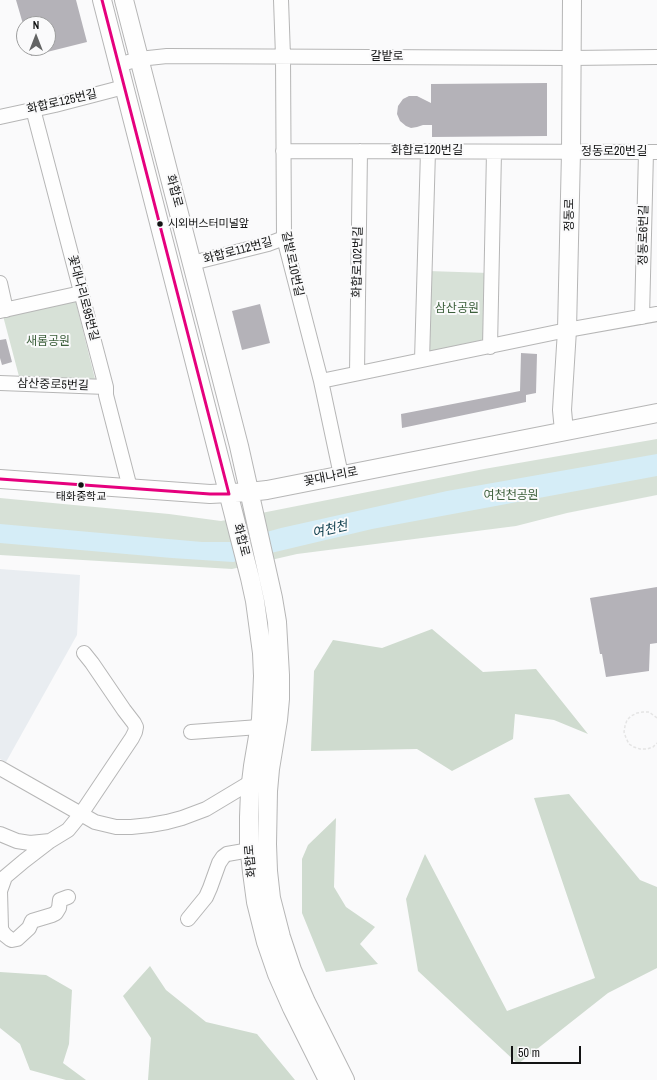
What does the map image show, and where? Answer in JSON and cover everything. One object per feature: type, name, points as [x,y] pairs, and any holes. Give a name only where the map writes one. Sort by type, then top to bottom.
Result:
[{"type":"main road","name":"화합로","points":[[102,0],[229,494],[255,601],[262,653],[262,699],[251,782],[249,817],[250,850],[256,902],[266,942],[277,974],[328,1080]]},
{"type":"main road","name":"화합로","points":[[124,0],[237,438],[268,574],[277,622],[280,699],[268,791],[267,844],[268,871],[272,898],[281,937],[292,970],[306,1002],[345,1080]]},
{"type":"main road","name":"정동로","points":[[564,431],[562,410],[567,330],[571,152],[572,0]]},
{"type":"main road","name":"꽃대나리로","points":[[0,478],[210,494],[249,492],[266,490],[657,412]]},
{"type":"street","name":"갈밭로10번길","points":[[281,0],[283,56],[284,238],[320,381],[341,475]]},
{"type":"street","name":"갈밭로","points":[[118,65],[139,59],[167,56],[657,57]]},
{"type":"street","name":"화합로125번길","points":[[0,117],[55,105],[124,87]]},
{"type":"street","name":"꽃대나리로95번길","points":[[33,109],[106,387],[106,396],[130,488]]},
{"type":"street","name":"화합로120번길","points":[[283,151],[571,152]]},
{"type":"street","name":"화합로102번길","points":[[357,373],[360,151]]},
{"type":"street","points":[[422,360],[428,151]]},
{"type":"street","points":[[490,347],[494,152]]},
{"type":"street","name":"정동로20번길","points":[[571,152],[651,152]]},
{"type":"street","name":"정동로6번길","points":[[642,317],[651,152]]},
{"type":"street","name":"화합로112번길","points":[[192,262],[268,244],[284,238]]},
{"type":"street","points":[[0,283],[3,311],[81,293]]},
{"type":"street","points":[[320,381],[567,330],[657,314]]},
{"type":"street","name":"삼산중로5번길","points":[[0,383],[106,387]]},
{"type":"street","points":[[68,897],[61,899],[58,910],[54,914],[32,921],[27,931],[14,940],[6,936],[2,931],[0,891],[5,877],[50,841],[68,830],[132,738],[136,727],[106,682],[84,653]]},
{"type":"street","points":[[191,732],[259,727]]},
{"type":"street","points":[[0,768],[95,822],[131,827],[161,823],[206,810],[251,782]]},
{"type":"street","points":[[0,834],[17,841],[30,843],[50,841]]},
{"type":"street","points":[[188,919],[206,897],[223,856],[250,850]]},
{"type":"path","points":[[657,718],[649,712],[637,713],[627,720],[624,732],[629,744],[634,747],[647,749],[657,743]]},
{"type":"shaded area","points":[[0,569],[80,575],[77,635],[6,762],[0,759]]},
{"type":"shaded area","points":[[432,629],[483,672],[536,669],[588,734],[554,720],[515,714],[513,739],[452,771],[417,749],[311,751],[314,671],[333,640],[382,648]]},
{"type":"shaded area","points":[[569,794],[640,880],[657,887],[657,968],[608,993],[518,1064],[418,971],[406,899],[425,854],[507,1011],[595,978],[534,798]]},
{"type":"shaded area","points":[[336,818],[334,887],[346,907],[375,927],[360,944],[378,964],[326,972],[302,913],[302,859],[308,845]]},
{"type":"shaded area","points":[[150,966],[166,990],[206,1022],[257,1034],[295,1080],[148,1080],[151,1038],[123,996]]},
{"type":"shaded area","points":[[0,972],[46,975],[72,990],[69,1044],[63,1063],[86,1080],[66,1080],[30,1070],[20,1044],[0,1028]]},
{"type":"green space","name":"삼산공원","points":[[428,271],[489,273],[487,344],[425,357]]},
{"type":"green space","name":"새롬공원","points":[[74,295],[97,387],[21,384],[2,312]]},
{"type":"green space","name":"여천천공원","points":[[657,439],[657,495],[567,513],[516,526],[297,554],[232,569],[0,555],[0,498],[169,514],[221,521],[484,469]]},
{"type":"water","name":"여천천","points":[[657,454],[657,476],[372,529],[233,562],[0,543],[0,524],[202,542],[231,542],[281,528],[447,491]]},
{"type":"building","points":[[16,0],[76,0],[87,42],[56,50],[56,16],[21,16]]},
{"type":"building","points":[[547,83],[547,136],[432,137],[432,125],[423,125],[411,128],[400,121],[397,114],[398,106],[403,99],[409,96],[417,96],[431,103],[431,84]]},
{"type":"building","points":[[260,304],[270,343],[242,350],[232,311]]},
{"type":"building","points":[[6,339],[12,362],[2,365],[0,358],[0,340]]},
{"type":"building","points":[[521,353],[537,354],[536,393],[526,395],[526,402],[402,428],[401,414],[520,391]]},
{"type":"building","points":[[657,587],[657,643],[650,644],[649,671],[606,677],[602,654],[600,654],[590,598]]},
{"type":"transit line","points":[[0,479],[210,494],[229,494],[102,0]]},
{"type":"place","name":"시외버스터미널앞","points":[[160,224]]},
{"type":"place","name":"태화중학교","points":[[81,485]]}]
